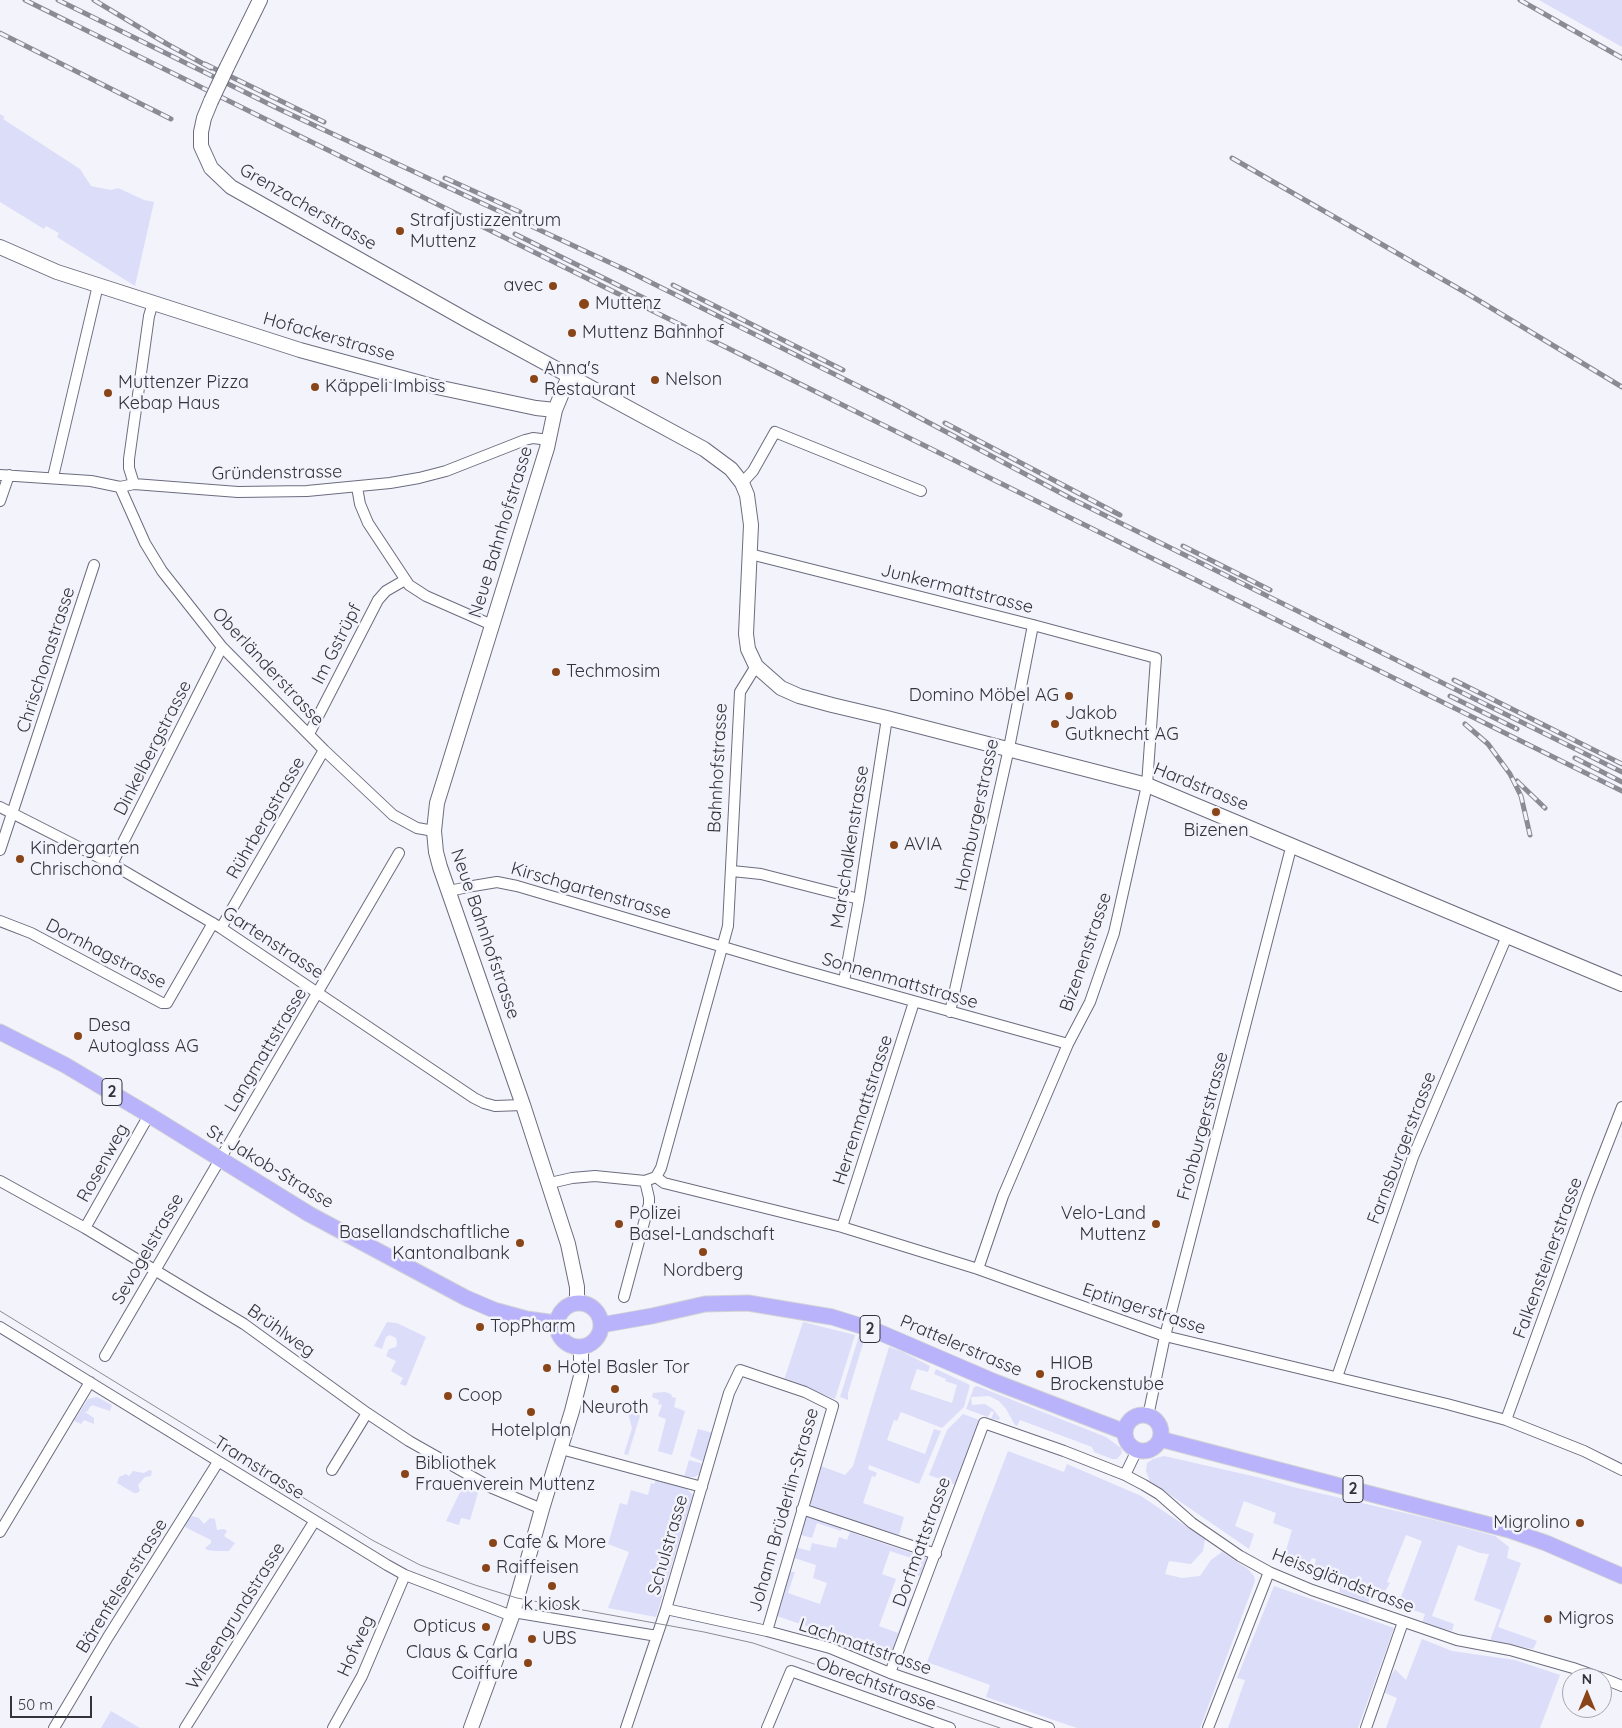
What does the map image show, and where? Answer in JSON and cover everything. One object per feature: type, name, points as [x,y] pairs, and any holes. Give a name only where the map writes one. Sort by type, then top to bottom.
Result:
[{"type":"main road","name":"St. Jakob-Strasse","points":[[0,1032],[65,1065],[149,1114],[309,1214],[466,1298],[494,1310],[527,1319],[556,1323]]},
{"type":"main road","points":[[578,1303],[585,1304],[596,1312],[601,1325],[597,1337],[588,1346],[575,1347],[563,1341],[557,1330],[556,1323],[561,1312],[571,1304],[578,1303]]},
{"type":"main road","name":"Prattelerstrasse","points":[[601,1325],[705,1304],[748,1303],[832,1317],[874,1330],[995,1382],[1125,1432]]},
{"type":"main road","points":[[1148,1416],[1157,1422],[1160,1439],[1157,1444],[1148,1450],[1137,1450],[1128,1443],[1125,1432],[1129,1422],[1133,1419],[1148,1416]]},
{"type":"main road","name":"2","points":[[1160,1439],[1509,1530],[1546,1543],[1622,1576]]},
{"type":"main road","points":[[1546,1543],[1622,1568]]},
{"type":"main road","points":[[1546,1543],[1622,1585]]},
{"type":"street","name":"Grenzacherstrasse","points":[[260,0],[204,118],[201,146],[206,161],[211,168],[231,187],[470,322],[570,376]]},
{"type":"street","name":"Hofackerstrasse","points":[[0,247],[57,272],[300,350],[432,386],[536,408],[554,410]]},
{"type":"street","points":[[53,477],[98,285]]},
{"type":"street","points":[[134,484],[129,468],[129,459],[149,316],[153,303]]},
{"type":"street","points":[[570,376],[704,449],[731,469],[742,483],[749,507],[751,525],[746,634],[748,649],[756,666]]},
{"type":"street","name":"Neue Bahnhofstrasse","points":[[570,376],[554,410],[549,440],[437,803],[434,831],[436,852],[550,1183],[568,1244],[577,1287],[578,1303]]},
{"type":"street","points":[[742,483],[753,471],[775,432],[921,492]]},
{"type":"street","name":"Gründenstrasse","points":[[4,475],[53,477],[91,481],[120,487],[134,484],[194,490],[267,493],[390,484],[446,470],[525,440],[533,438],[549,440]]},
{"type":"street","points":[[0,502],[4,475]]},
{"type":"street","name":"Oberländerstrasse","points":[[120,487],[145,543],[162,571],[222,647],[324,750],[393,815],[418,828],[434,831]]},
{"type":"street","points":[[357,487],[360,504],[368,523],[405,580],[416,590],[492,625]]},
{"type":"street","name":"Junkermattstrasse","points":[[750,554],[1156,658]]},
{"type":"street","name":"Chrischonastrasse","points":[[0,850],[94,566]]},
{"type":"street","name":"Im Gstrüpf","points":[[309,734],[378,600],[386,591],[405,580]]},
{"type":"street","name":"Homburgerstrasse","points":[[950,1012],[1009,748],[1033,625]]},
{"type":"street","name":"Dinkelbergstrasse","points":[[112,864],[222,647]]},
{"type":"street","name":"Bizenenstrasse","points":[[978,1269],[1003,1196],[1068,1044],[1090,1002],[1114,933],[1147,785],[1156,658]]},
{"type":"street","name":"Hardstrasse","points":[[756,666],[781,688],[799,696],[1009,748],[1147,785],[1292,844],[1622,984]]},
{"type":"street","name":"Bahnhofstrasse","points":[[656,1177],[661,1168],[728,926],[740,692],[756,666]]},
{"type":"street","name":"Marschalkenstrasse","points":[[844,982],[887,718]]},
{"type":"street","name":"Rührbergstrasse","points":[[217,926],[324,750]]},
{"type":"street","name":"Gartenstrasse","points":[[0,807],[112,864],[217,926],[474,1098],[494,1106],[523,1105]]},
{"type":"street","name":"Frohburgerstrasse","points":[[1148,1416],[1165,1336],[1292,844]]},
{"type":"street","name":"Langmattstrasse","points":[[219,1159],[399,853]]},
{"type":"street","points":[[732,871],[761,874],[859,899]]},
{"type":"street","name":"Kirschgartenstrasse","points":[[449,891],[497,882],[518,886],[723,946]]},
{"type":"street","name":"Dornhagstrasse","points":[[0,920],[31,933],[162,1003],[167,1003],[217,926]]},
{"type":"street","name":"Farnsburgerstrasse","points":[[1337,1377],[1412,1157],[1507,936]]},
{"type":"street","name":"Sonnenmattstrasse","points":[[723,946],[914,1002],[1068,1044]]},
{"type":"street","name":"Herrenmattstrasse","points":[[842,1227],[914,1002]]},
{"type":"street","name":"Falkensteinerstrasse","points":[[1506,1420],[1588,1194],[1622,1107]]},
{"type":"street","name":"Rosenweg","points":[[85,1228],[149,1114]]},
{"type":"street","name":"Sevogelstrasse","points":[[105,1356],[219,1159]]},
{"type":"street","points":[[550,1183],[572,1178],[595,1176],[645,1181],[656,1177]]},
{"type":"street","name":"Eptingerstrasse","points":[[656,1177],[664,1183],[842,1227],[978,1269],[1165,1336],[1506,1420],[1584,1451],[1622,1470]]},
{"type":"street","name":"Brühlweg","points":[[0,1181],[85,1228],[244,1324],[409,1441],[492,1488],[542,1509]]},
{"type":"street","points":[[624,1297],[649,1204],[645,1181]]},
{"type":"street","name":"Tramstrasse","points":[[0,1327],[314,1522],[405,1575],[512,1614],[657,1636]]},
{"type":"street","points":[[471,1728],[512,1614],[561,1449],[581,1376],[581,1347]]},
{"type":"street","name":"Schulstrasse","points":[[626,1728],[666,1609],[729,1393],[740,1370]]},
{"type":"street","name":"Johann Brüderlin-Strasse","points":[[740,1370],[805,1392],[833,1406],[767,1631]]},
{"type":"street","points":[[0,1532],[90,1382]]},
{"type":"street","points":[[332,1470],[367,1413]]},
{"type":"street","name":"Heissgländstrasse","points":[[984,1423],[1125,1475],[1159,1494],[1192,1523],[1240,1556],[1269,1572],[1312,1590],[1457,1640],[1510,1650],[1573,1668]]},
{"type":"street","name":"Dorfmattstrasse","points":[[890,1673],[984,1423]]},
{"type":"street","points":[[561,1449],[702,1488]]},
{"type":"street","points":[[1125,1475],[1137,1450]]},
{"type":"street","name":"Bärenfelserstrasse","points":[[54,1728],[108,1637],[218,1462]]},
{"type":"street","points":[[802,1509],[936,1554]]},
{"type":"street","name":"Wiesengrundstrasse","points":[[185,1728],[314,1522]]},
{"type":"street","points":[[1208,1728],[1269,1572]]},
{"type":"street","name":"Hofweg","points":[[333,1728],[362,1676],[405,1575]]},
{"type":"street","name":"Lachmattstrasse","points":[[666,1609],[767,1631],[830,1648],[890,1673],[1049,1728]]},
{"type":"street","points":[[1366,1728],[1403,1622]]},
{"type":"street","name":"Obrechtstrasse","points":[[767,1728],[791,1671],[950,1728]]},
{"type":"shaded area","points":[[1539,0],[1622,0],[1622,47]]},
{"type":"shaded area","points":[[0,114],[5,117],[3,119],[80,169],[91,186],[111,190],[118,188],[144,200],[154,202],[135,286],[57,237],[59,233],[46,226],[44,229],[0,202]]},
{"type":"shaded area","points":[[387,1322],[397,1323],[426,1337],[406,1386],[400,1384],[403,1378],[391,1371],[396,1361],[386,1356],[389,1349],[396,1347],[396,1338],[390,1335],[386,1337],[382,1349],[374,1346]]},
{"type":"shaded area","points":[[803,1322],[855,1335],[835,1399],[784,1380]]},
{"type":"shaded area","points":[[859,1336],[865,1337],[848,1393],[848,1400],[840,1397]]},
{"type":"shaded area","points":[[889,1347],[930,1366],[928,1372],[917,1369],[910,1389],[952,1403],[957,1385],[945,1381],[946,1379],[934,1374],[936,1369],[970,1385],[964,1407],[942,1428],[901,1412],[897,1421],[894,1420],[887,1440],[925,1454],[934,1429],[941,1431],[919,1484],[869,1465],[868,1469],[877,1473],[875,1477],[872,1476],[863,1503],[904,1517],[899,1535],[813,1509],[809,1499],[821,1466],[845,1475],[853,1466]]},
{"type":"shaded area","points":[[977,1386],[1106,1437],[1121,1448],[1122,1453],[1117,1459],[1112,1459],[1094,1452],[1092,1447],[1020,1420],[1017,1426],[999,1401],[989,1396],[971,1397],[972,1405],[985,1404],[993,1409],[1000,1418],[999,1420],[991,1419],[994,1412],[991,1411],[988,1417],[966,1409],[974,1387]]},
{"type":"shaded area","points":[[665,1392],[676,1398],[674,1407],[685,1411],[672,1455],[658,1451],[666,1419],[658,1416],[662,1405],[658,1404],[659,1400],[652,1397],[653,1393]]},
{"type":"shaded area","points":[[97,1397],[112,1405],[110,1411],[92,1405],[85,1412],[94,1418],[94,1424],[84,1420],[81,1424],[74,1421],[88,1399]]},
{"type":"shaded area","points":[[639,1405],[643,1406],[628,1455],[624,1454],[632,1428],[628,1413],[631,1408],[637,1409]]},
{"type":"shaded area","points":[[963,1414],[982,1421],[959,1486],[929,1475],[947,1430]]},
{"type":"shaded area","points":[[698,1429],[713,1433],[704,1462],[690,1456]]},
{"type":"shaded area","points":[[1008,1451],[1064,1472],[1067,1464],[1141,1496],[1205,1539],[1203,1551],[1191,1564],[1169,1561],[1165,1574],[1182,1578],[1200,1576],[1211,1560],[1222,1552],[1248,1569],[1254,1576],[1255,1581],[1200,1728],[1077,1728],[986,1697],[990,1685],[927,1662]]},
{"type":"shaded area","points":[[1164,1456],[1495,1536],[1509,1547],[1507,1558],[1521,1563],[1498,1627],[1537,1641],[1533,1649],[1490,1641],[1501,1610],[1474,1600],[1489,1554],[1480,1553],[1458,1545],[1432,1616],[1454,1624],[1452,1631],[1422,1623],[1425,1614],[1398,1605],[1422,1541],[1406,1535],[1387,1582],[1390,1583],[1381,1598],[1372,1594],[1368,1603],[1339,1592],[1342,1581],[1313,1571],[1316,1559],[1312,1558],[1306,1569],[1283,1560],[1292,1530],[1273,1523],[1276,1513],[1244,1501],[1235,1526],[1254,1534],[1249,1549],[1150,1481],[1146,1471],[1147,1463]]},
{"type":"shaded area","points":[[689,1460],[703,1464],[701,1473],[695,1477],[684,1477]]},
{"type":"shaded area","points":[[149,1470],[152,1471],[151,1476],[145,1477],[138,1485],[140,1491],[137,1493],[117,1483],[119,1477],[126,1474],[129,1476],[133,1471],[144,1473]]},
{"type":"shaded area","points":[[656,1480],[687,1489],[693,1495],[656,1617],[608,1608],[629,1552],[608,1544],[620,1503],[627,1505],[631,1490],[648,1495],[651,1483],[654,1484]]},
{"type":"shaded area","points":[[463,1486],[478,1493],[470,1520],[461,1518],[459,1525],[446,1521]]},
{"type":"shaded area","points":[[192,1516],[199,1518],[204,1524],[210,1518],[215,1519],[217,1530],[224,1529],[227,1531],[224,1536],[235,1543],[229,1551],[207,1550],[205,1548],[211,1543],[211,1540],[185,1527],[187,1519]]},
{"type":"shaded area","points":[[808,1516],[843,1526],[841,1531],[817,1523],[812,1538],[801,1535],[799,1533],[805,1518]]},
{"type":"shaded area","points":[[850,1532],[929,1559],[922,1577],[913,1573],[917,1560],[890,1551],[882,1574],[896,1579],[879,1626],[898,1633],[910,1599],[913,1600],[890,1663],[816,1637],[818,1630],[774,1615],[789,1572],[795,1572],[788,1593],[820,1604],[827,1583],[813,1578],[816,1565],[791,1557],[795,1547],[810,1551],[812,1543],[836,1548],[839,1537],[847,1540]]},
{"type":"shaded area","points":[[1274,1586],[1394,1628],[1358,1728],[1228,1728],[1245,1680],[1237,1678]]},
{"type":"shaded area","points":[[1422,1639],[1452,1651],[1515,1660],[1560,1675],[1540,1728],[1386,1728],[1397,1698],[1385,1693],[1391,1676],[1395,1669],[1406,1680]]},
{"type":"shaded area","points":[[111,1711],[140,1728],[101,1728]]},
{"type":"tram line","points":[[0,1311],[372,1540],[420,1565],[517,1598],[704,1632],[753,1643],[1000,1728]]},
{"type":"railway","points":[[25,0],[1622,791]]},
{"type":"railway","points":[[58,0],[279,109],[628,271],[892,403],[1072,499],[1622,772]]},
{"type":"railway","points":[[94,0],[211,68]]},
{"type":"railway","points":[[1520,0],[1622,58]]},
{"type":"railway","points":[[0,33],[171,119]]},
{"type":"railway","points":[[205,64],[324,122]]},
{"type":"railway","points":[[1232,158],[1468,294],[1622,387]]},
{"type":"railway","points":[[445,178],[520,212]]},
{"type":"railway","points":[[515,234],[652,302]]},
{"type":"railway","points":[[673,285],[843,370]]},
{"type":"railway","points":[[945,423],[1120,515]]},
{"type":"railway","points":[[1183,546],[1270,590]]},
{"type":"railway","points":[[1454,680],[1622,764]]},
{"type":"railway","points":[[1450,696],[1517,729]]},
{"type":"railway","points":[[1465,724],[1488,744],[1510,774],[1521,796],[1530,835]]},
{"type":"railway","points":[[1575,758],[1622,782]]},
{"type":"railway","points":[[1517,781],[1545,808]]},
{"type":"place","name":"Strafjustizzentrum Muttenz","points":[[400,231]]},
{"type":"place","name":"avec","points":[[553,286]]},
{"type":"place","name":"Muttenz","points":[[584,304]]},
{"type":"place","name":"Muttenz Bahnhof","points":[[572,333]]},
{"type":"place","name":"Anna's Restaurant","points":[[534,379]]},
{"type":"place","name":"Nelson","points":[[655,380]]},
{"type":"place","name":"Käppeli Imbiss","points":[[315,387]]},
{"type":"place","name":"Muttenzer Pizza Kebap Haus","points":[[108,393]]},
{"type":"place","name":"Techmosim","points":[[556,672]]},
{"type":"place","name":"Domino Möbel AG","points":[[1069,696]]},
{"type":"place","name":"Jakob Gutknecht AG","points":[[1055,724]]},
{"type":"place","name":"Bizenen","points":[[1216,812]]},
{"type":"place","name":"AVIA","points":[[894,845]]},
{"type":"place","name":"Kindergarten Chrischona","points":[[20,859]]},
{"type":"place","name":"Desa Autoglass AG","points":[[78,1036]]},
{"type":"place","name":"Polizei Basel-Landschaft","points":[[619,1224]]},
{"type":"place","name":"Velo-Land Muttenz","points":[[1156,1224]]},
{"type":"place","name":"Basellandschaftliche Kantonalbank","points":[[520,1243]]},
{"type":"place","name":"Nordberg","points":[[703,1252]]},
{"type":"place","name":"TopPharm","points":[[480,1327]]},
{"type":"place","name":"Hotel Basler Tor","points":[[547,1368]]},
{"type":"place","name":"HIOB Brockenstube","points":[[1040,1374]]},
{"type":"place","name":"Neuroth","points":[[615,1389]]},
{"type":"place","name":"Coop","points":[[448,1396]]},
{"type":"place","name":"Hotelplan","points":[[531,1412]]},
{"type":"place","name":"Bibliothek Frauenverein Muttenz","points":[[405,1474]]},
{"type":"place","name":"Migrolino","points":[[1580,1523]]},
{"type":"place","name":"Cafe & More","points":[[493,1543]]},
{"type":"place","name":"Raiffeisen","points":[[486,1568]]},
{"type":"place","name":"k kiosk","points":[[552,1586]]},
{"type":"place","name":"Migros","points":[[1548,1619]]},
{"type":"place","name":"Opticus","points":[[486,1627]]},
{"type":"place","name":"UBS","points":[[532,1639]]},
{"type":"place","name":"Claus & Carla Coiffure","points":[[528,1663]]}]
